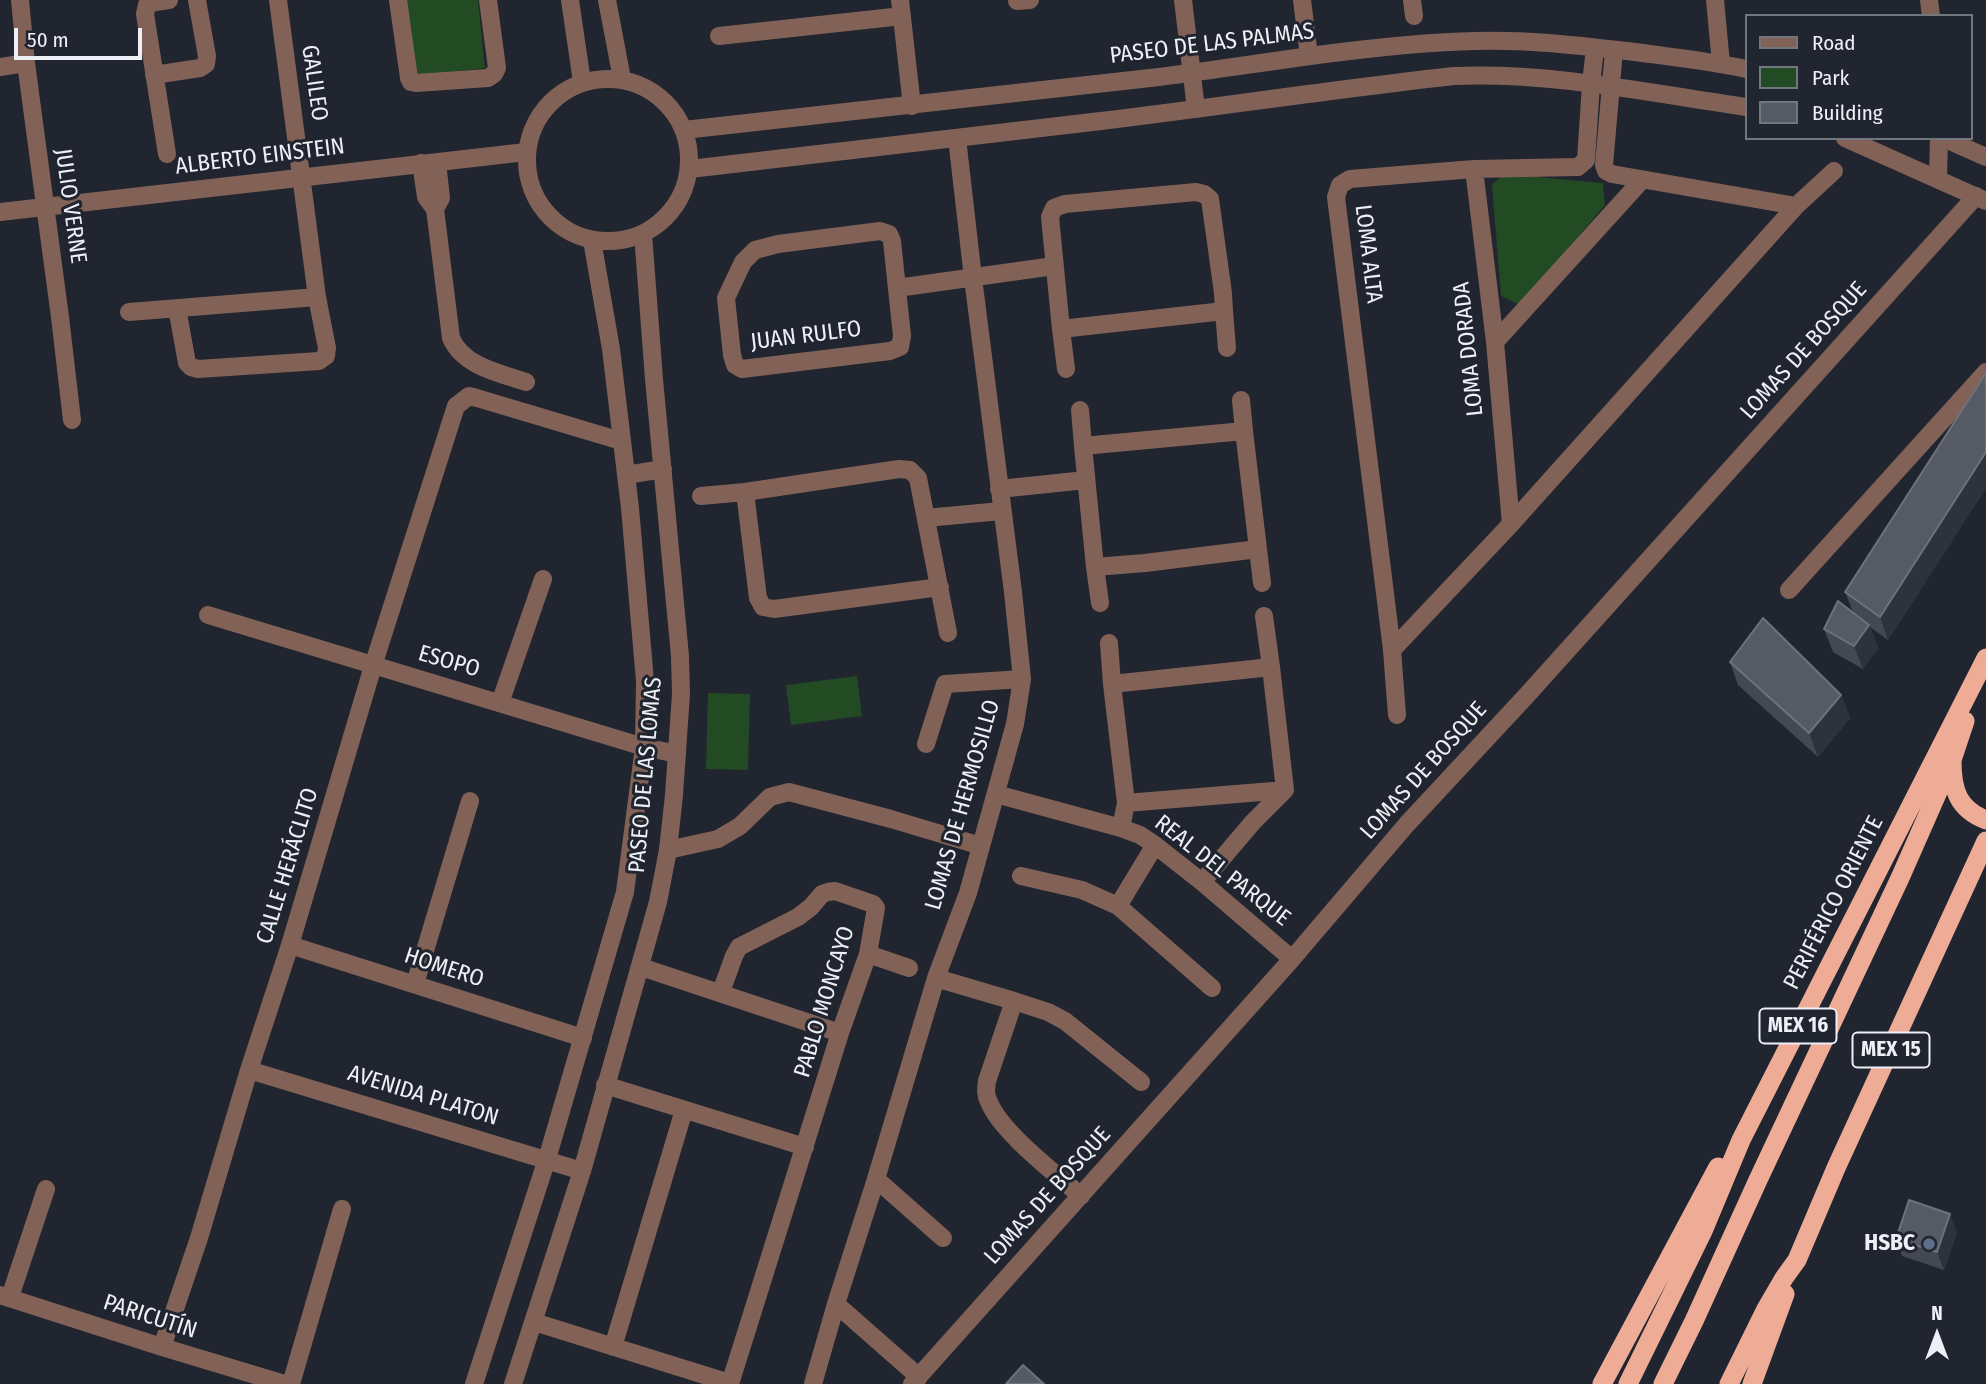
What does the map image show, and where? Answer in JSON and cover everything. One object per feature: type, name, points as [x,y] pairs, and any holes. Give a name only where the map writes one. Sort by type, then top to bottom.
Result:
[{"type":"highway","points":[[1663,1384],[1952,760],[1983,666]]},
{"type":"highway","name":"PERIFÉRICO ORIENTE","points":[[1628,1384],[1703,1231],[1741,1140],[1794,1032],[1983,666]]},
{"type":"highway","points":[[1952,760],[1952,778],[1960,800],[1972,814],[1986,820]]},
{"type":"highway","name":"MEX 15","points":[[1797,1260],[1836,1168],[1986,841]]},
{"type":"highway","points":[[1602,1384],[1723,1159],[1741,1140]]},
{"type":"highway","points":[[1728,1384],[1766,1309],[1797,1260]]},
{"type":"highway","points":[[1752,1384],[1797,1260]]},
{"type":"street","name":"JULIO VERNE","points":[[20,0],[72,419]]},
{"type":"street","points":[[167,154],[145,14],[147,5],[169,0]]},
{"type":"street","points":[[154,75],[200,68],[206,64],[207,56],[197,0]]},
{"type":"street","name":"GALILEO","points":[[177,308],[187,363],[191,368],[319,361],[326,356],[278,0]]},
{"type":"street","points":[[398,0],[409,78],[416,83],[488,78],[494,74],[497,68],[488,0]]},
{"type":"street","points":[[570,0],[582,82]]},
{"type":"street","points":[[607,0],[622,79]]},
{"type":"street","points":[[1183,0],[1196,109]]},
{"type":"street","points":[[1302,0],[1309,56]]},
{"type":"street","points":[[1715,0],[1721,64]]},
{"type":"street","points":[[719,36],[901,8],[912,106]]},
{"type":"street","name":"PASEO DE LAS PALMAS","points":[[684,130],[1191,73],[1309,56],[1478,40],[1614,50],[1744,69]]},
{"type":"street","name":"LOMA ALTA","points":[[1396,715],[1392,650],[1336,197],[1340,186],[1350,179],[1474,169],[1583,165],[1586,160],[1595,48]]},
{"type":"street","points":[[1614,50],[1604,165],[1606,171],[1642,180],[1796,206]]},
{"type":"street","points":[[0,66],[26,63]]},
{"type":"street","points":[[690,169],[1454,76],[1520,76],[1744,107]]},
{"type":"street","points":[[602,78],[622,79],[648,89],[670,106],[684,130],[690,149],[690,169],[682,196],[665,218],[643,234],[609,242],[592,240],[564,229],[542,208],[529,181],[526,152],[532,129],[544,109],[561,93],[582,82],[602,78]]},
{"type":"street","name":"LOMAS DE HERMOSILLO","points":[[813,1384],[936,978],[968,893],[1015,724],[1022,679],[957,138]]},
{"type":"street","points":[[1850,140],[1981,198]]},
{"type":"street","points":[[1937,178],[1941,140]]},
{"type":"street","points":[[1946,140],[1986,157]]},
{"type":"street","name":"ALBERTO EINSTEIN","points":[[0,212],[526,152]]},
{"type":"street","points":[[429,163],[426,197],[435,209],[451,338],[456,349],[466,358],[491,371],[526,382]]},
{"type":"street","name":"LOMA DORADA","points":[[1474,169],[1495,342],[1511,524]]},
{"type":"street","points":[[1392,650],[1511,524],[1796,206],[1834,171]]},
{"type":"street","points":[[1495,342],[1642,180]]},
{"type":"street","points":[[1066,369],[1050,217],[1054,208],[1065,205],[1196,192],[1210,199],[1223,293],[1227,348]]},
{"type":"street","name":"LOMAS DE BOSQUE","points":[[916,1380],[1292,959],[1407,824],[1981,198]]},
{"type":"street","name":"JUAN RULFO","points":[[880,231],[889,234],[892,241],[897,288],[902,336],[900,348],[742,369],[736,365],[732,355],[726,298],[743,262],[755,250],[778,244],[880,231]]},
{"type":"street","name":"PASEO DE LAS LOMAS","points":[[513,1384],[582,1171],[641,967],[668,850],[681,694],[680,656],[643,234]]},
{"type":"street","name":"PASEO DE LAS LOMAS","points":[[474,1384],[547,1159],[625,892],[644,747],[645,681],[626,475],[611,349],[592,240]]},
{"type":"street","points":[[897,288],[1054,266]]},
{"type":"street","points":[[129,312],[317,297]]},
{"type":"street","points":[[1061,329],[1224,311]]},
{"type":"street","points":[[1789,590],[1986,372]]},
{"type":"street","name":"CALLE HERÁCLITO","points":[[162,1347],[199,1238],[373,666],[456,406],[469,396],[621,441]]},
{"type":"street","points":[[1241,400],[1262,583]]},
{"type":"street","points":[[1080,410],[1100,603]]},
{"type":"street","points":[[1083,446],[1244,431]]},
{"type":"street","points":[[626,475],[663,469]]},
{"type":"street","points":[[701,496],[900,469],[910,470],[918,478],[948,633]]},
{"type":"street","points":[[999,489],[1086,480]]},
{"type":"street","points":[[745,492],[758,598],[764,607],[774,609],[940,587]]},
{"type":"street","points":[[926,518],[1001,511]]},
{"type":"street","points":[[1096,567],[1258,549]]},
{"type":"street","points":[[500,703],[543,579]]},
{"type":"street","name":"ESOPO","points":[[208,615],[644,747],[677,754]]},
{"type":"street","points":[[1264,616],[1285,790]]},
{"type":"street","points":[[1110,643],[1126,803],[1121,828]]},
{"type":"street","points":[[1112,684],[1271,667]]},
{"type":"street","points":[[926,744],[945,684],[1022,679]]},
{"type":"street","points":[[1126,803],[1285,790]]},
{"type":"street","points":[[1202,882],[1253,822],[1285,790]]},
{"type":"street","points":[[668,850],[718,839],[740,826],[770,797],[789,792],[868,812],[981,846]]},
{"type":"street","name":"REAL DEL PARQUE","points":[[996,794],[1140,835],[1202,882],[1292,959]]},
{"type":"street","points":[[415,984],[470,801]]},
{"type":"street","points":[[1118,906],[1155,845]]},
{"type":"street","points":[[1021,876],[1082,890],[1118,906],[1212,988]]},
{"type":"street","name":"PABLO MONCAYO","points":[[534,1322],[730,1384],[840,1032],[868,954],[876,908],[873,904],[835,891],[822,894],[798,917],[740,947],[734,956],[722,992]]},
{"type":"street","name":"HOMERO","points":[[290,945],[583,1038]]},
{"type":"street","points":[[868,954],[909,968]]},
{"type":"street","points":[[641,967],[840,1032]]},
{"type":"street","points":[[936,978],[1048,1012],[1065,1021],[1142,1082]]},
{"type":"street","points":[[1014,1001],[987,1081],[986,1093],[989,1102],[995,1115],[1009,1131],[1081,1196]]},
{"type":"street","name":"AVENIDA PLATON","points":[[249,1070],[582,1171]]},
{"type":"street","points":[[605,1085],[805,1147]]},
{"type":"street","points":[[612,1347],[684,1110]]},
{"type":"street","points":[[876,1179],[943,1238]]},
{"type":"street","points":[[5,1296],[46,1189]]},
{"type":"street","points":[[291,1384],[342,1209]]},
{"type":"street","name":"PARICUTÍN","points":[[5,1296],[285,1384]]},
{"type":"street","points":[[836,1304],[916,1380]]},
{"type":"green space","points":[[404,0],[478,0],[485,68],[413,76]]},
{"type":"green space","points":[[1503,174],[1603,183],[1605,205],[1520,305],[1501,296],[1492,185]]},
{"type":"green space","points":[[857,676],[862,716],[791,725],[786,685]]},
{"type":"green space","points":[[708,693],[750,694],[748,770],[706,769]]},
{"type":"building","points":[[1986,373],[1986,452],[1880,617],[1845,592]]},
{"type":"building","points":[[1838,601],[1869,625],[1854,646],[1824,629]]},
{"type":"building","points":[[1763,618],[1841,695],[1809,733],[1730,662]]},
{"type":"building","points":[[1909,1200],[1950,1214],[1937,1252],[1896,1239]]},
{"type":"building","points":[[1023,1365],[1044,1384],[1006,1384]]},
{"type":"place","name":"HSBC","points":[[1929,1244]]}]
